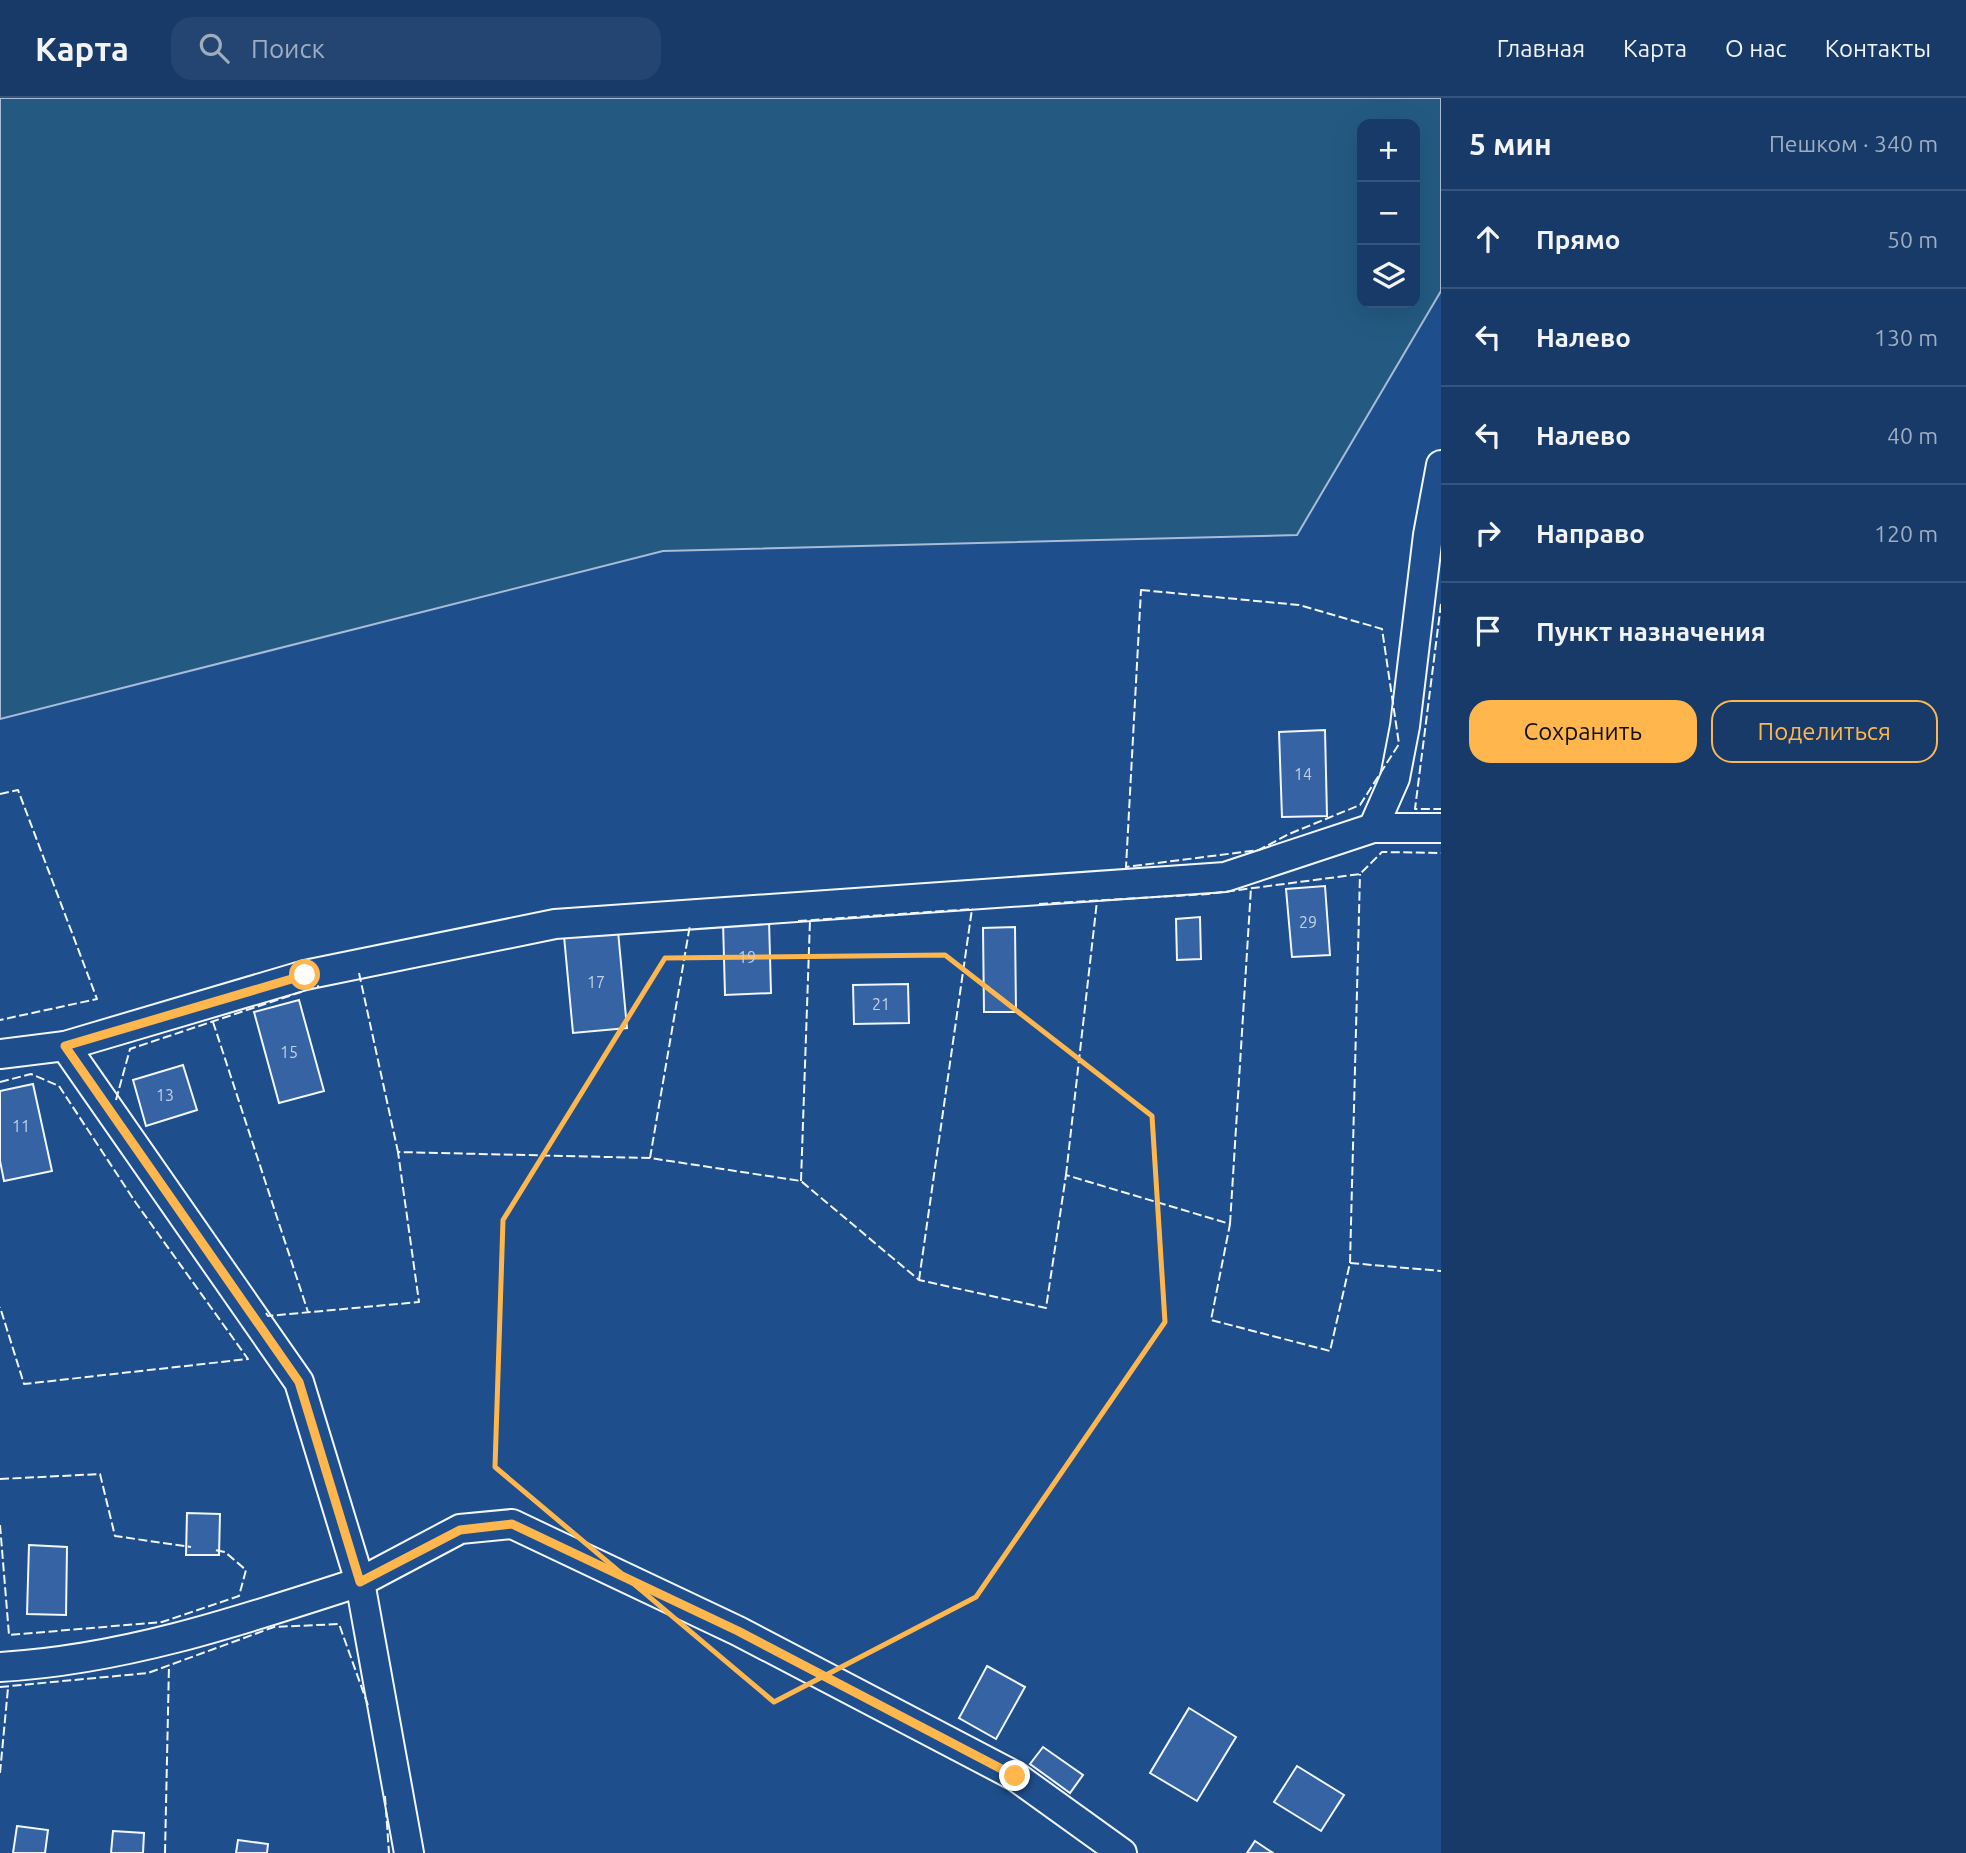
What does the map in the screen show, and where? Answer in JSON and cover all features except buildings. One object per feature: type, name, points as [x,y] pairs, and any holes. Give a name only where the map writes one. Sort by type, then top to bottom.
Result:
[{"type":"street","points":[[1373,828],[1395,778],[1405,726],[1428,535],[1441,465]]},
{"type":"street","points":[[0,1054],[65,1046],[305,975],[555,924],[1225,877],[1373,828],[1441,828]]},
{"type":"street","points":[[65,1046],[299,1382],[360,1582],[409,1853]]},
{"type":"street","points":[[0,1667],[42,1664],[139,1647],[216,1627],[360,1582],[460,1530],[512,1524],[738,1631],[1015,1776],[1122,1853]]},
{"type":"highlighted area","points":[[945,955],[1152,1116],[1165,1322],[976,1597],[774,1702],[495,1467],[503,1220],[665,958]]},
{"type":"shaded area","points":[[0,98],[1441,98],[1441,291],[1297,535],[663,551],[0,719]]},
{"type":"fence","points":[[1141,590],[1299,605],[1382,629],[1399,744],[1360,805],[1289,834],[1259,850],[1126,867],[1141,590]]},
{"type":"fence","points":[[1441,604],[1415,809],[1441,809]]},
{"type":"fence","points":[[0,794],[18,790],[97,999],[0,1020]]},
{"type":"fence","points":[[1039,904],[1208,894],[1360,874],[1382,852],[1441,853]]},
{"type":"fence","points":[[1350,1263],[1360,874]]},
{"type":"fence","points":[[1230,1224],[1251,888]]},
{"type":"fence","points":[[1066,1175],[1097,901]]},
{"type":"fence","points":[[919,1280],[972,909]]},
{"type":"fence","points":[[798,921],[973,909]]},
{"type":"fence","points":[[801,1181],[810,920]]},
{"type":"fence","points":[[650,1158],[690,925]]},
{"type":"fence","points":[[359,973],[398,1152]]},
{"type":"fence","points":[[116,1100],[130,1049],[319,986]]},
{"type":"fence","points":[[213,1022],[308,1312]]},
{"type":"fence","points":[[0,1082],[31,1074],[59,1086],[136,1203],[248,1359],[24,1384],[0,1307]]},
{"type":"fence","points":[[266,1313],[268,1316],[419,1302],[398,1152],[650,1158],[801,1181],[919,1280],[1046,1308],[1066,1175],[1230,1224],[1211,1320],[1330,1351],[1350,1263],[1441,1271]]},
{"type":"fence","points":[[0,1479],[100,1474],[115,1536],[191,1547]]},
{"type":"fence","points":[[0,1525],[9,1635],[162,1622],[239,1596],[246,1570],[225,1552],[215,1550]]},
{"type":"fence","points":[[0,1687],[148,1673],[274,1627],[339,1624],[369,1708]]},
{"type":"fence","points":[[165,1853],[169,1665]]},
{"type":"fence","points":[[0,1773],[8,1688]]},
{"type":"fence","points":[[385,1796],[389,1853]]},
{"type":"route","points":[[305,975],[65,1046],[299,1382],[360,1582],[460,1530],[512,1524],[738,1631],[1015,1776]]}]
